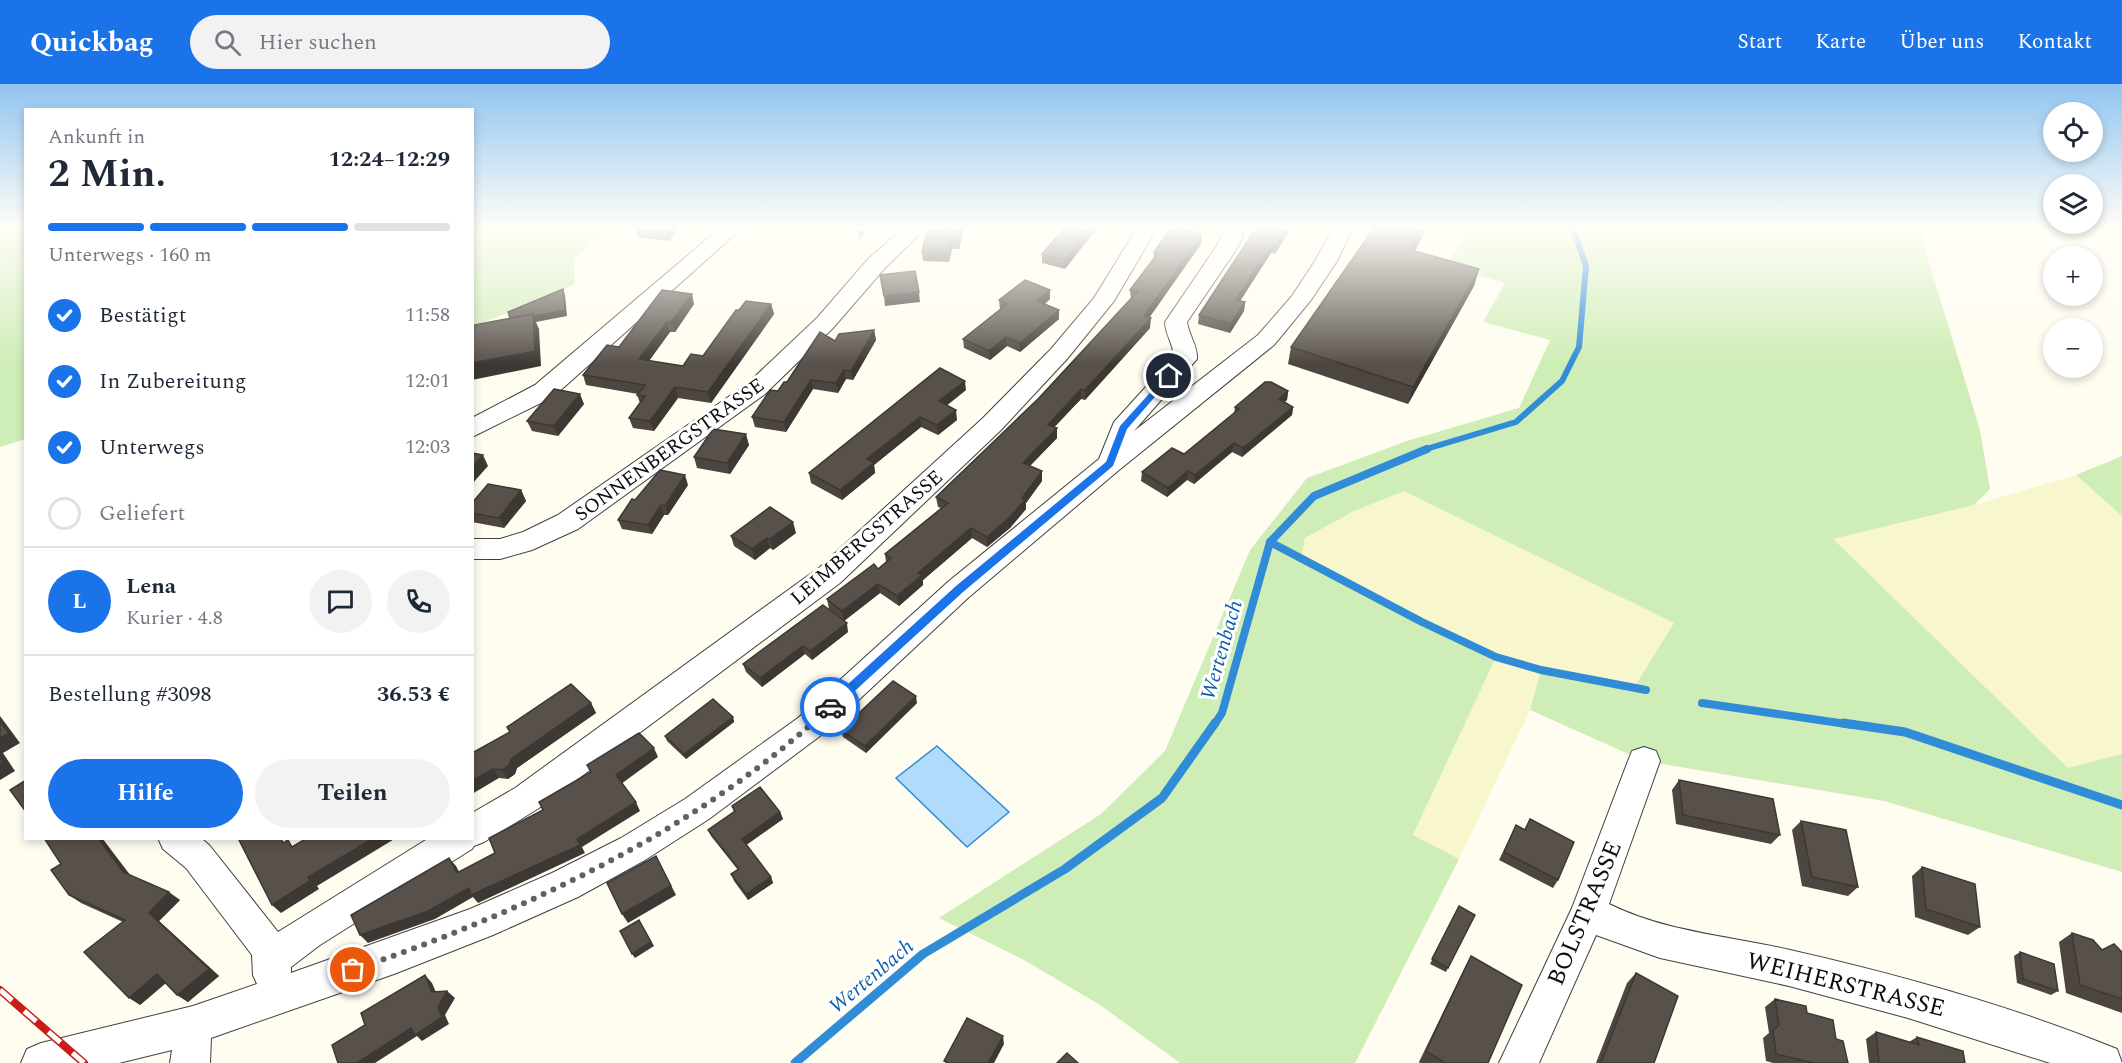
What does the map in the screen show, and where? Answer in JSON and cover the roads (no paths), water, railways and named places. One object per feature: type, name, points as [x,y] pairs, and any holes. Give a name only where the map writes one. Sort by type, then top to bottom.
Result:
[{"type":"street","points":[[474,428],[544,391],[680,274]]},
{"type":"street","name":"SONNENBERGSTRASSE","points":[[474,549],[500,549],[532,540],[568,522],[756,389],[825,323],[868,274]]},
{"type":"street","name":"LEIMBERGSTRASSE","points":[[474,830],[527,798],[830,575],[992,424],[1059,354],[1103,302],[1120,274]]},
{"type":"street","points":[[1110,464],[1123,428],[1185,359],[1186,350],[1177,335],[1176,322],[1209,274]]},
{"type":"street","points":[[59,1059],[193,1025],[394,956],[565,885],[633,849],[697,809],[809,727],[960,589],[1110,464],[1266,340],[1284,321],[1318,274]]},
{"type":"street","name":"BOLSTRASSE","points":[[1519,1063],[1588,912],[1644,761]]},
{"type":"street","points":[[177,840],[198,857],[265,943],[272,958],[271,999]]},
{"type":"street","points":[[272,958],[307,933],[457,840]]},
{"type":"street","name":"WEIHERSTRASSE","points":[[1588,912],[1610,925],[1636,934],[1917,1000],[2043,1051],[2103,1063]]},
{"type":"street","points":[[190,1063],[193,1025]]},
{"type":"water","points":[[937,746],[1009,812],[967,847],[896,778]]},
{"type":"waterway","name":"Wertenbach","points":[[1423,450],[1516,422],[1562,381],[1579,347],[1585,274]]},
{"type":"waterway","name":"Wertenbach","points":[[1270,542],[1314,496],[1427,449]]},
{"type":"waterway","name":"Wertenbach","points":[[1214,725],[1222,713],[1270,542]]},
{"type":"waterway","points":[[1270,542],[1422,622],[1496,657],[1541,670],[1646,690]]},
{"type":"waterway","points":[[1702,703],[1853,725]]},
{"type":"waterway","name":"Wertenbach","points":[[795,1063],[923,954],[1065,869],[1162,798],[1215,723]]},
{"type":"waterway","points":[[1843,723],[1905,732],[2122,805]]},
{"type":"railway","points":[[0,990],[84,1063]]}]
